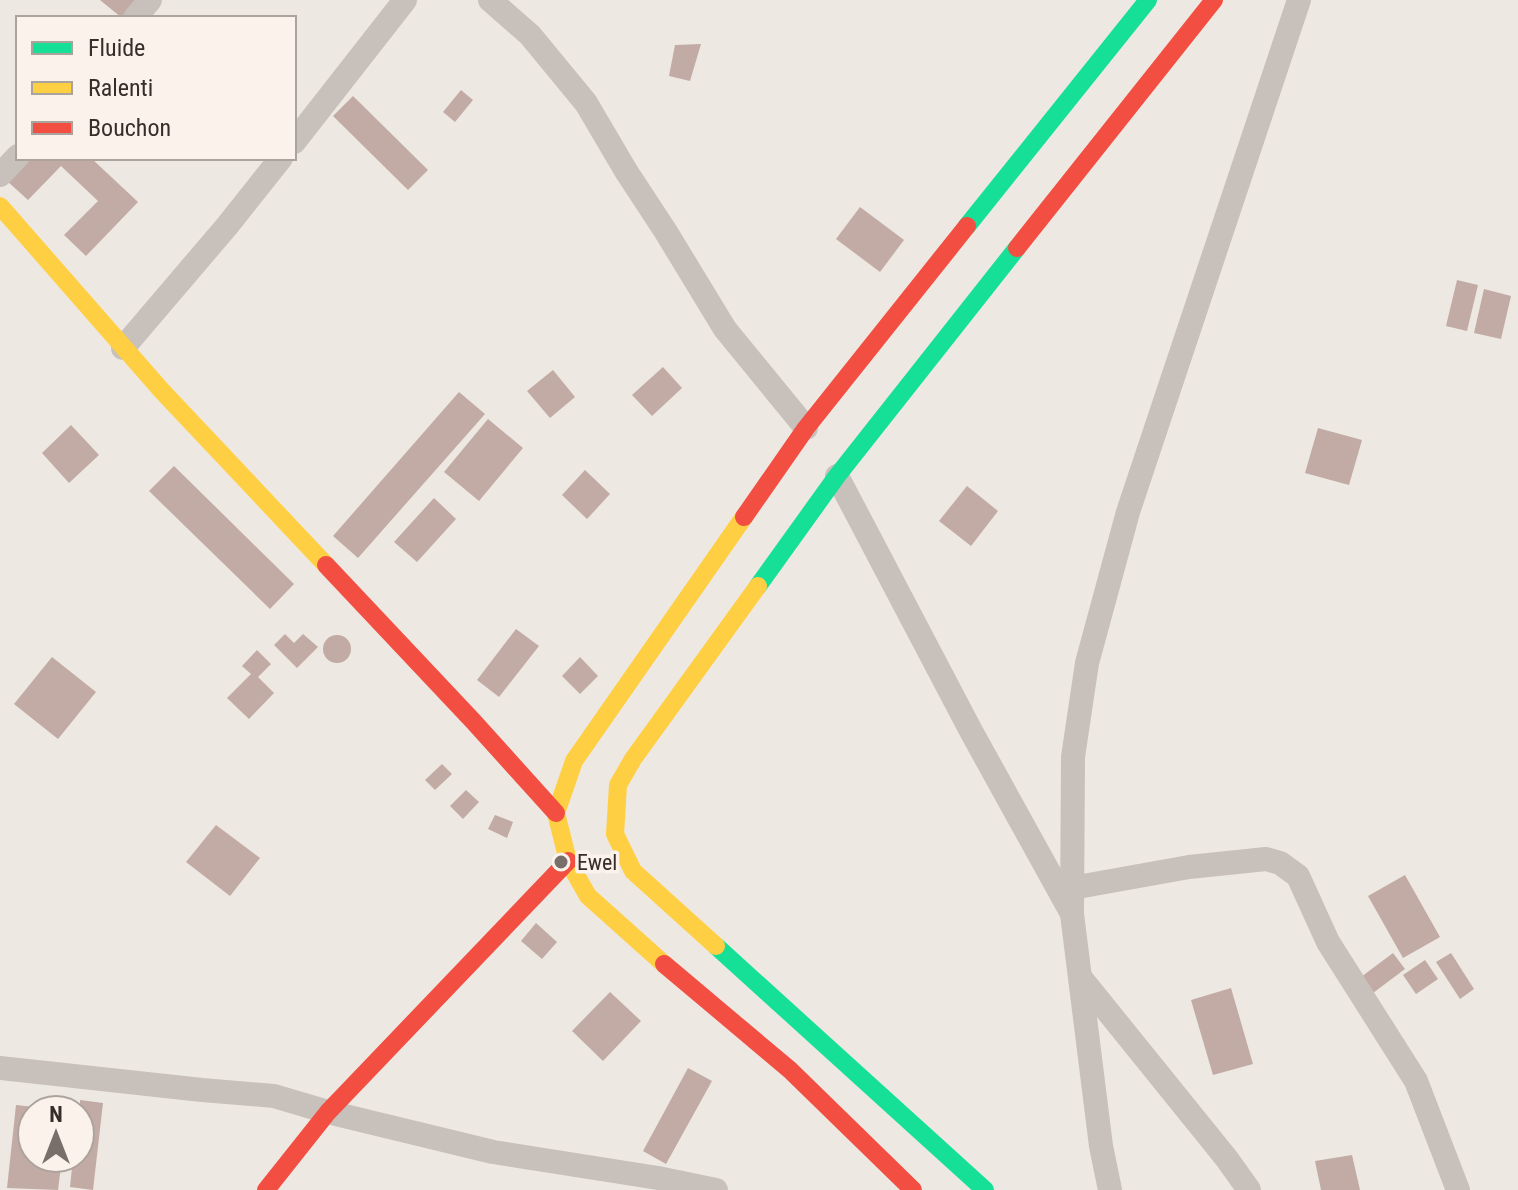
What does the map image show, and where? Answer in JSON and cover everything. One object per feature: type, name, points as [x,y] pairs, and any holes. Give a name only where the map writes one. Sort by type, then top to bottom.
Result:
[{"type":"street","points":[[137,16],[150,0]]},
{"type":"street","points":[[296,139],[405,0]]},
{"type":"street","points":[[490,0],[530,35],[586,103],[725,329],[806,428]]},
{"type":"street","points":[[556,813],[574,761],[806,428],[1148,0]]},
{"type":"street","points":[[985,1190],[633,871],[615,834],[618,785],[633,759],[837,476],[1214,0]]},
{"type":"street","points":[[1110,1190],[1101,1146],[1072,914],[1073,757],[1087,663],[1128,512],[1299,0]]},
{"type":"street","points":[[0,175],[16,158]]},
{"type":"street","points":[[123,348],[279,160]]},
{"type":"street","points":[[0,206],[123,348],[556,813],[568,861],[588,896],[686,984],[790,1070],[913,1190]]},
{"type":"street","points":[[837,476],[971,731],[1072,914]]},
{"type":"street","points":[[1072,888],[1189,867],[1266,859],[1280,863],[1298,876],[1328,942],[1416,1081],[1458,1190]]},
{"type":"street","points":[[266,1190],[328,1112],[568,861]]},
{"type":"street","points":[[1080,977],[1249,1190]]},
{"type":"street","points":[[0,1068],[274,1096],[493,1152],[716,1190]]},
{"type":"building","points":[[100,0],[144,0],[131,16],[120,16]]},
{"type":"building","points":[[701,44],[690,81],[669,76],[675,45]]},
{"type":"building","points":[[461,90],[473,100],[455,122],[443,112]]},
{"type":"building","points":[[353,96],[428,170],[408,190],[333,116]]},
{"type":"building","points":[[25,160],[93,160],[138,202],[86,256],[64,235],[98,201],[61,166],[28,200],[6,180]]},
{"type":"building","points":[[860,207],[904,240],[880,272],[836,239]]},
{"type":"building","points":[[1457,280],[1478,285],[1467,331],[1446,326]]},
{"type":"building","points":[[1484,289],[1511,296],[1501,339],[1474,333]]},
{"type":"building","points":[[663,367],[682,388],[652,416],[632,395]]},
{"type":"building","points":[[553,370],[575,397],[550,418],[527,391]]},
{"type":"building","points":[[459,392],[485,414],[358,558],[333,536]]},
{"type":"building","points":[[488,419],[523,448],[479,501],[444,472]]},
{"type":"building","points":[[71,425],[99,455],[69,483],[42,453]]},
{"type":"building","points":[[1318,428],[1362,440],[1349,485],[1305,473]]},
{"type":"building","points":[[174,466],[294,584],[270,609],[149,491]]},
{"type":"building","points":[[585,470],[610,494],[587,519],[562,495]]},
{"type":"building","points":[[967,486],[998,511],[971,546],[939,521]]},
{"type":"building","points":[[434,498],[456,519],[417,562],[394,542]]},
{"type":"building","points":[[516,629],[539,646],[499,697],[477,680]]},
{"type":"building","points":[[285,634],[294,643],[303,634],[318,647],[297,668],[274,645]]},
{"type":"building","points":[[337,635],[347,639],[351,649],[347,659],[337,663],[327,659],[323,649],[327,639]]},
{"type":"building","points":[[257,650],[271,664],[258,677],[274,693],[249,719],[227,698],[251,674],[242,666]]},
{"type":"building","points":[[52,657],[96,692],[58,739],[14,704]]},
{"type":"building","points":[[580,657],[598,676],[580,694],[562,676]]},
{"type":"building","points":[[442,764],[452,774],[435,790],[425,780]]},
{"type":"building","points":[[466,790],[479,802],[463,819],[450,806]]},
{"type":"building","points":[[495,815],[513,822],[507,838],[488,829]]},
{"type":"building","points":[[216,825],[260,858],[230,896],[186,862]]},
{"type":"building","points":[[1405,875],[1440,937],[1403,958],[1368,896]]},
{"type":"building","points":[[536,923],[557,942],[542,959],[521,941]]},
{"type":"building","points":[[1393,953],[1405,969],[1373,993],[1361,977]]},
{"type":"building","points":[[1451,953],[1474,989],[1460,999],[1436,962]]},
{"type":"building","points":[[1425,960],[1438,979],[1416,994],[1403,975]]},
{"type":"building","points":[[1231,988],[1253,1064],[1213,1075],[1191,1000]]},
{"type":"building","points":[[610,992],[641,1021],[603,1061],[572,1031]]},
{"type":"building","points":[[688,1068],[712,1081],[666,1164],[643,1151]]},
{"type":"building","points":[[96,1102],[103,1103],[96,1164]]},
{"type":"building","points":[[16,1105],[16,1174],[60,1174],[58,1190],[7,1188]]},
{"type":"building","points":[[1352,1155],[1360,1190],[1321,1190],[1315,1161]]},
{"type":"building","points":[[71,1174],[95,1174],[93,1190],[70,1187]]},
{"type":"traffic: fast","points":[[967,226],[1148,0]]},
{"type":"traffic: fast","points":[[758,586],[837,476],[1017,248]]},
{"type":"traffic: fast","points":[[716,946],[985,1190]]},
{"type":"traffic: slow","points":[[0,206],[162,391],[326,565]]},
{"type":"traffic: slow","points":[[664,964],[588,896],[568,861],[556,813],[574,761],[744,517]]},
{"type":"traffic: slow","points":[[716,946],[633,871],[615,834],[618,785],[633,759],[758,586]]},
{"type":"traffic: jam","points":[[1017,248],[1214,0]]},
{"type":"traffic: jam","points":[[744,517],[806,428],[967,226]]},
{"type":"traffic: jam","points":[[326,565],[556,813]]},
{"type":"traffic: jam","points":[[266,1190],[328,1112],[568,861]]},
{"type":"traffic: jam","points":[[664,964],[790,1070],[913,1190]]},
{"type":"place","name":"Ewel","points":[[561,862]]}]
